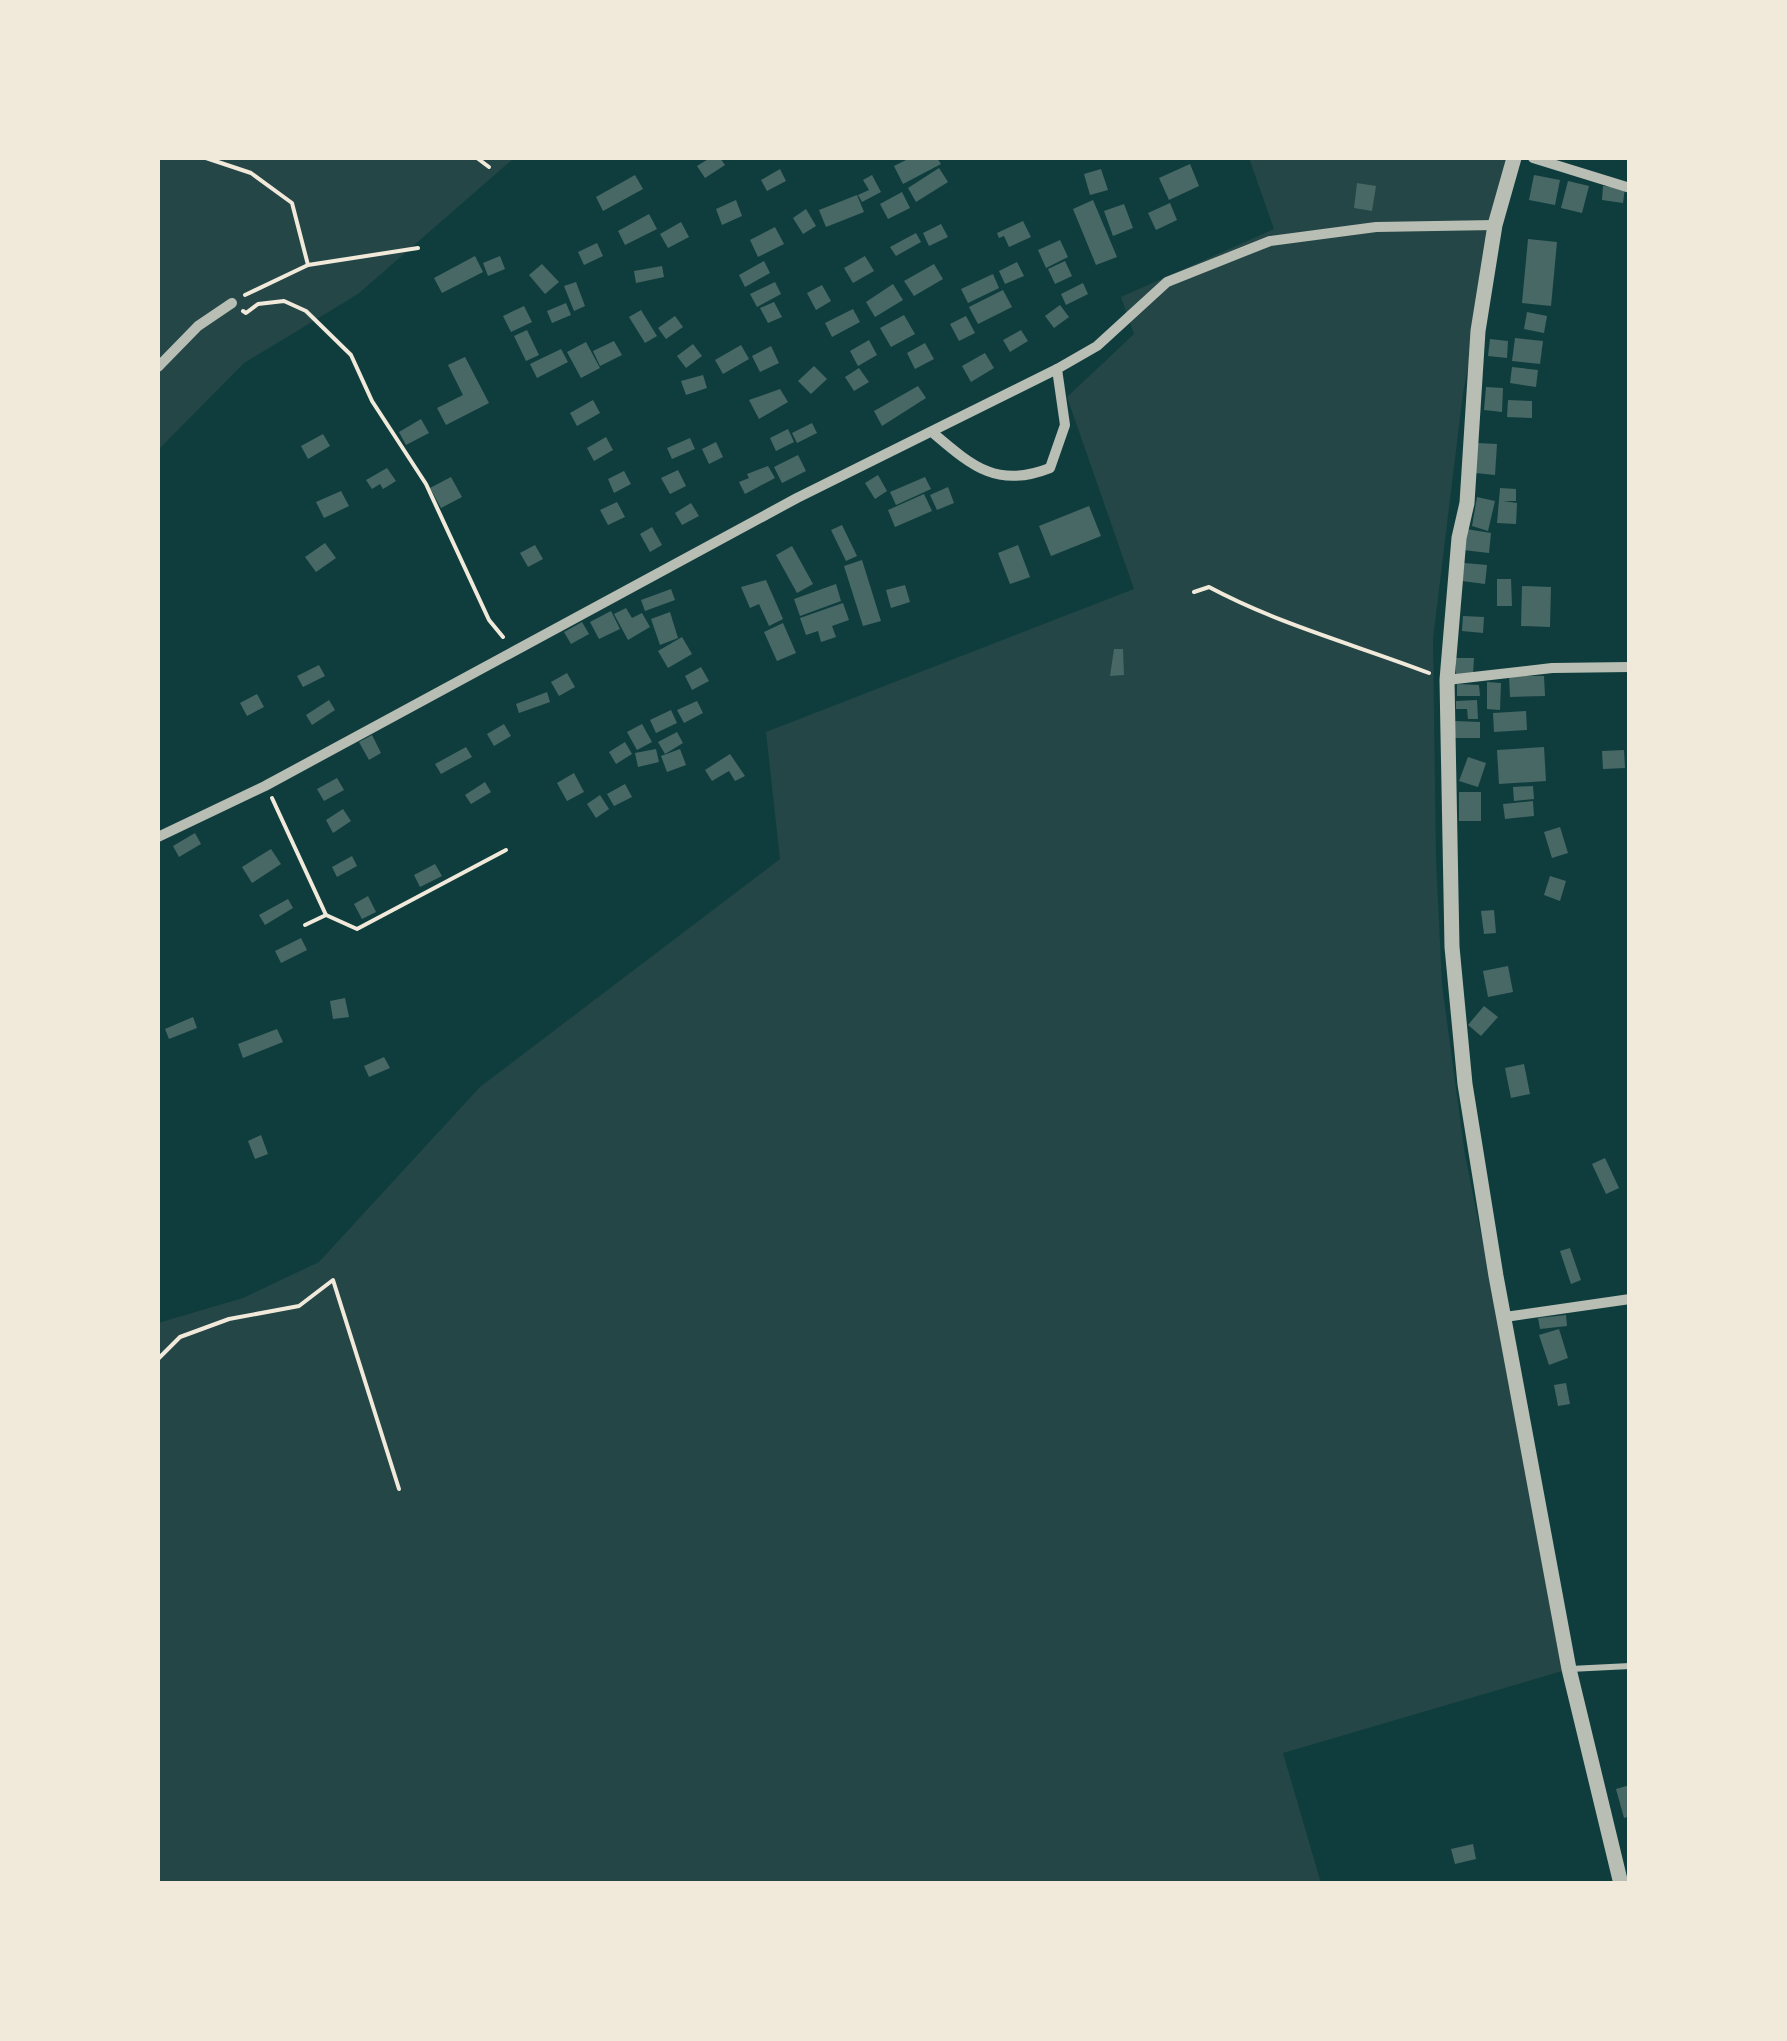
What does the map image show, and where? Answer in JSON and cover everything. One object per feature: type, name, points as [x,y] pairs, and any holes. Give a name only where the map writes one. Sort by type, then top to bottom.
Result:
[{"type":"street","points":[[1514,158],[1494,225],[1478,331],[1467,503],[1459,538],[1448,680],[1454,966],[1465,1084],[1568,1669],[1620,1884]]},
{"type":"street","points":[[1533,158],[1630,188]]},
{"type":"street","points":[[158,837],[265,786],[513,649],[1057,370],[1097,346],[1166,282],[1270,241],[1376,226],[1494,225]]},
{"type":"street","points":[[158,368],[198,326],[232,303]]},
{"type":"street","points":[[932,432],[991,474],[1024,478],[1050,468],[1065,424],[1057,370]]},
{"type":"street","points":[[1448,680],[1552,668],[1630,667]]},
{"type":"street","points":[[1505,1316],[1630,1299]]},
{"type":"lane","points":[[1568,1669],[1630,1666]]},
{"type":"path","points":[[206,158],[251,173],[292,204],[308,266]]},
{"type":"path","points":[[476,158],[489,167]]},
{"type":"path","points":[[418,248],[308,266],[232,303],[246,314],[258,304],[284,301],[306,312],[351,355],[372,401],[426,484],[489,620],[513,649]]},
{"type":"path","points":[[1194,592],[1210,586],[1256,612],[1298,622],[1448,680]]},
{"type":"path","points":[[265,786],[326,915],[357,929],[506,850]]},
{"type":"path","points":[[305,925],[326,915]]},
{"type":"path","points":[[158,1359],[180,1337],[229,1320],[299,1306],[333,1280],[400,1489]]},
{"type":"shaded area","points":[[158,158],[514,158],[358,294],[244,363],[158,450]]},
{"type":"shaded area","points":[[1249,158],[1509,158],[1463,393],[1433,639],[1436,860],[1442,985],[1465,1155],[1569,1669],[1283,1753],[1321,1883],[158,1884],[158,1323],[243,1298],[319,1262],[480,1087],[780,859],[766,732],[1134,589],[1067,397],[1134,334],[1121,297],[1274,229]]},
{"type":"building","points":[[710,158],[720,158],[725,165],[705,178],[697,166]]},
{"type":"building","points":[[910,158],[937,158],[941,164],[903,184],[894,166]]},
{"type":"building","points":[[1190,164],[1199,186],[1169,200],[1159,178]]},
{"type":"building","points":[[939,168],[948,182],[916,202],[908,188]]},
{"type":"building","points":[[780,169],[786,181],[767,191],[761,180]]},
{"type":"building","points":[[1101,169],[1108,190],[1090,195],[1084,174]]},
{"type":"building","points":[[635,175],[643,189],[603,211],[596,197]]},
{"type":"building","points":[[872,175],[881,192],[862,202],[858,195],[869,190],[863,180]]},
{"type":"building","points":[[1534,175],[1560,180],[1555,205],[1529,200]]},
{"type":"building","points":[[1568,181],[1589,186],[1582,213],[1561,208]]},
{"type":"building","points":[[1357,183],[1376,186],[1372,211],[1354,208]]},
{"type":"building","points":[[1603,186],[1625,188],[1623,203],[1602,200]]},
{"type":"building","points":[[902,192],[910,208],[888,219],[880,204]]},
{"type":"building","points":[[857,195],[864,212],[826,227],[819,210]]},
{"type":"building","points":[[736,200],[742,216],[722,225],[716,209]]},
{"type":"building","points":[[1093,200],[1117,257],[1096,265],[1073,209]]},
{"type":"building","points":[[1170,203],[1177,220],[1156,230],[1148,213]]},
{"type":"building","points":[[1124,204],[1133,228],[1113,236],[1104,211]]},
{"type":"building","points":[[806,209],[816,226],[803,234],[793,218]]},
{"type":"building","points":[[649,214],[657,229],[625,245],[618,231]]},
{"type":"building","points":[[1023,221],[1031,237],[1009,247],[1004,236],[999,238],[997,233]]},
{"type":"building","points":[[681,222],[689,237],[668,248],[660,234]]},
{"type":"building","points":[[941,224],[948,237],[929,246],[923,233]]},
{"type":"building","points":[[775,227],[784,244],[758,257],[750,240]]},
{"type":"building","points":[[916,233],[921,242],[896,256],[890,247]]},
{"type":"building","points":[[1528,239],[1557,242],[1551,306],[1522,303]]},
{"type":"building","points":[[1060,240],[1068,257],[1046,268],[1038,250]]},
{"type":"building","points":[[597,243],[603,256],[584,265],[578,252]]},
{"type":"building","points":[[475,256],[483,272],[442,293],[434,278]]},
{"type":"building","points":[[500,256],[505,269],[488,276],[483,263]]},
{"type":"building","points":[[865,256],[874,271],[853,283],[844,268]]},
{"type":"building","points":[[764,261],[770,273],[745,287],[739,275]]},
{"type":"building","points":[[1065,261],[1072,276],[1055,284],[1048,269]]},
{"type":"building","points":[[1017,262],[1024,276],[1005,284],[999,271]]},
{"type":"building","points":[[542,264],[559,282],[545,294],[529,275]]},
{"type":"building","points":[[934,264],[943,279],[914,296],[904,281]]},
{"type":"building","points":[[662,266],[664,277],[636,283],[634,271]]},
{"type":"building","points":[[993,274],[999,288],[968,303],[961,289]]},
{"type":"building","points":[[576,282],[585,306],[574,311],[564,286]]},
{"type":"building","points":[[775,282],[781,294],[757,307],[750,294]]},
{"type":"building","points":[[1083,283],[1088,294],[1066,305],[1061,294]]},
{"type":"building","points":[[893,284],[903,300],[875,317],[866,302]]},
{"type":"building","points":[[822,285],[831,301],[816,310],[807,293]]},
{"type":"building","points":[[1003,290],[1012,307],[978,324],[969,307]]},
{"type":"building","points":[[774,302],[782,317],[768,323],[760,308]]},
{"type":"building","points":[[566,303],[571,315],[552,323],[547,311]]},
{"type":"building","points":[[1060,305],[1069,317],[1054,328],[1045,316]]},
{"type":"building","points":[[524,306],[532,322],[511,332],[503,316]]},
{"type":"building","points":[[853,309],[860,322],[832,337],[825,323]]},
{"type":"building","points":[[641,310],[657,336],[645,343],[629,317]]},
{"type":"building","points":[[1527,312],[1547,316],[1544,333],[1524,329]]},
{"type":"building","points":[[904,315],[915,334],[891,347],[880,328]]},
{"type":"building","points":[[675,316],[683,327],[666,339],[658,328]]},
{"type":"building","points":[[966,316],[975,333],[959,341],[950,324]]},
{"type":"building","points":[[527,330],[539,355],[526,361],[514,336]]},
{"type":"building","points":[[1021,330],[1028,341],[1010,352],[1003,340]]},
{"type":"building","points":[[1515,338],[1543,341],[1540,364],[1512,361]]},
{"type":"building","points":[[1490,339],[1508,341],[1507,358],[1488,356]]},
{"type":"building","points":[[869,340],[877,355],[858,366],[850,351]]},
{"type":"building","points":[[614,341],[622,355],[600,366],[593,351]]},
{"type":"building","points":[[586,342],[600,368],[581,378],[567,352]]},
{"type":"building","points":[[925,343],[934,359],[915,369],[907,353]]},
{"type":"building","points":[[693,344],[702,356],[686,368],[677,356]]},
{"type":"building","points":[[741,345],[749,359],[723,374],[715,360]]},
{"type":"building","points":[[771,346],[779,363],[760,372],[752,356]]},
{"type":"building","points":[[561,349],[568,362],[537,378],[530,364]]},
{"type":"building","points":[[985,353],[994,368],[971,382],[962,366]]},
{"type":"building","points":[[465,357],[489,403],[446,425],[437,408],[463,395],[448,365]]},
{"type":"building","points":[[814,366],[827,379],[811,394],[798,381]]},
{"type":"building","points":[[1512,367],[1538,370],[1536,387],[1510,383]]},
{"type":"building","points":[[859,368],[869,382],[854,391],[845,377]]},
{"type":"building","points":[[703,375],[707,388],[686,395],[681,381]]},
{"type":"building","points":[[918,386],[926,398],[882,426],[874,411]]},
{"type":"building","points":[[1486,387],[1503,388],[1502,412],[1484,410]]},
{"type":"building","points":[[780,389],[788,402],[759,419],[749,400]]},
{"type":"building","points":[[593,400],[600,413],[577,426],[570,413]]},
{"type":"building","points":[[1508,400],[1532,401],[1532,418],[1507,417]]},
{"type":"building","points":[[421,419],[429,433],[406,445],[399,432]]},
{"type":"building","points":[[812,423],[817,433],[797,443],[792,433]]},
{"type":"building","points":[[788,429],[794,442],[776,451],[770,438]]},
{"type":"building","points":[[323,434],[330,446],[308,459],[301,446]]},
{"type":"building","points":[[606,437],[613,450],[594,461],[587,448]]},
{"type":"building","points":[[690,438],[695,449],[672,459],[667,448]]},
{"type":"building","points":[[716,442],[723,457],[709,464],[702,449]]},
{"type":"building","points":[[1477,443],[1497,444],[1495,475],[1475,473]]},
{"type":"building","points":[[798,455],[806,471],[782,483],[774,467]]},
{"type":"building","points":[[768,466],[775,478],[745,494],[739,482],[749,478],[747,474]]},
{"type":"building","points":[[387,468],[396,481],[383,489],[380,484],[372,489],[366,480]]},
{"type":"building","points":[[678,470],[686,486],[670,494],[661,478]]},
{"type":"building","points":[[624,471],[631,484],[614,493],[608,479]]},
{"type":"building","points":[[878,475],[887,491],[875,499],[865,483]]},
{"type":"building","points":[[451,477],[462,497],[441,508],[430,488]]},
{"type":"building","points":[[925,477],[931,489],[896,505],[890,492]]},
{"type":"building","points":[[948,487],[954,503],[937,510],[930,495]]},
{"type":"building","points":[[1500,488],[1516,489],[1516,501],[1503,501],[1517,503],[1516,524],[1497,523]]},
{"type":"building","points":[[341,491],[349,506],[324,518],[316,502]]},
{"type":"building","points":[[924,494],[932,511],[895,527],[888,510]]},
{"type":"building","points":[[1477,497],[1495,501],[1488,531],[1472,526]]},
{"type":"building","points":[[617,502],[625,517],[608,525],[600,510]]},
{"type":"building","points":[[691,503],[699,516],[682,525],[675,513]]},
{"type":"building","points":[[1089,506],[1101,536],[1051,556],[1039,526]]},
{"type":"building","points":[[842,525],[857,556],[846,561],[831,530]]},
{"type":"building","points":[[652,527],[662,545],[650,552],[640,534]]},
{"type":"building","points":[[1466,529],[1491,533],[1489,553],[1463,550]]},
{"type":"building","points":[[325,543],[336,558],[316,572],[305,557]]},
{"type":"building","points":[[535,545],[543,559],[528,567],[520,553]]},
{"type":"building","points":[[1018,545],[1030,577],[1010,584],[998,553]]},
{"type":"building","points":[[792,546],[813,584],[797,593],[776,555]]},
{"type":"building","points":[[862,560],[881,621],[863,626],[844,566]]},
{"type":"building","points":[[1464,563],[1487,565],[1485,584],[1462,581]]},
{"type":"building","points":[[1497,579],[1511,579],[1512,606],[1497,606]]},
{"type":"building","points":[[766,580],[783,619],[769,626],[759,604],[750,608],[741,587]]},
{"type":"building","points":[[836,584],[841,601],[800,616],[794,599]]},
{"type":"building","points":[[905,585],[910,602],[891,608],[886,590]]},
{"type":"building","points":[[1522,586],[1551,587],[1550,627],[1521,626]]},
{"type":"building","points":[[671,589],[675,600],[645,611],[641,600]]},
{"type":"building","points":[[843,603],[849,620],[832,626],[836,637],[821,642],[818,631],[806,635],[800,618]]},
{"type":"building","points":[[626,608],[632,618],[642,613],[650,627],[628,640],[614,614]]},
{"type":"building","points":[[611,611],[620,629],[599,639],[590,622]]},
{"type":"building","points":[[670,612],[678,638],[660,645],[651,619]]},
{"type":"building","points":[[1463,616],[1484,617],[1483,633],[1462,631]]},
{"type":"building","points":[[582,622],[589,634],[571,644],[564,632]]},
{"type":"building","points":[[783,623],[796,653],[777,661],[764,632]]},
{"type":"building","points":[[682,637],[692,654],[668,668],[658,651]]},
{"type":"building","points":[[1114,649],[1123,649],[1124,675],[1110,676]]},
{"type":"building","points":[[1456,658],[1474,658],[1473,675],[1456,675]]},
{"type":"building","points":[[319,665],[325,676],[303,687],[297,676]]},
{"type":"building","points":[[701,667],[709,681],[692,690],[685,676]]},
{"type":"building","points":[[567,673],[575,687],[559,696],[551,682]]},
{"type":"building","points":[[1509,676],[1544,676],[1545,696],[1510,697]]},
{"type":"building","points":[[1487,682],[1501,683],[1500,710],[1487,709]]},
{"type":"building","points":[[1457,684],[1479,685],[1480,696],[1457,696]]},
{"type":"building","points":[[547,692],[550,702],[519,713],[516,704]]},
{"type":"building","points":[[257,694],[264,707],[247,716],[240,703]]},
{"type":"building","points":[[329,700],[335,710],[312,725],[306,715]]},
{"type":"building","points":[[1477,700],[1478,719],[1468,719],[1467,709],[1456,709],[1456,701]]},
{"type":"building","points":[[697,701],[703,713],[684,723],[677,710]]},
{"type":"building","points":[[671,710],[677,723],[656,733],[650,720]]},
{"type":"building","points":[[1526,711],[1527,730],[1494,732],[1493,713]]},
{"type":"building","points":[[1454,721],[1480,722],[1480,738],[1454,738]]},
{"type":"building","points":[[504,724],[511,736],[494,746],[487,734]]},
{"type":"building","points":[[642,724],[652,742],[637,750],[627,732]]},
{"type":"building","points":[[677,732],[683,743],[665,754],[658,742]]},
{"type":"building","points":[[372,735],[381,753],[369,760],[359,742]]},
{"type":"building","points":[[625,742],[632,754],[616,764],[609,752]]},
{"type":"building","points":[[466,747],[472,757],[441,774],[435,764]]},
{"type":"building","points":[[1544,747],[1546,781],[1499,784],[1497,750]]},
{"type":"building","points":[[656,749],[659,762],[638,767],[635,753]]},
{"type":"building","points":[[680,749],[686,765],[667,772],[661,756]]},
{"type":"building","points":[[1624,750],[1625,768],[1603,769],[1602,751]]},
{"type":"building","points":[[730,754],[745,776],[735,781],[729,771],[712,781],[705,770]]},
{"type":"building","points":[[1468,757],[1486,763],[1478,787],[1459,781]]},
{"type":"building","points":[[574,773],[584,792],[567,801],[557,783]]},
{"type":"building","points":[[337,778],[344,790],[324,801],[317,789]]},
{"type":"building","points":[[485,782],[491,792],[471,804],[465,795]]},
{"type":"building","points":[[625,784],[632,797],[614,806],[607,794]]},
{"type":"building","points":[[1533,786],[1534,799],[1514,801],[1513,787]]},
{"type":"building","points":[[1459,792],[1481,792],[1481,821],[1459,821]]},
{"type":"building","points":[[600,795],[609,809],[596,818],[587,804]]},
{"type":"building","points":[[1533,801],[1534,816],[1505,819],[1503,804]]},
{"type":"building","points":[[343,809],[351,821],[333,833],[326,820]]},
{"type":"building","points":[[1560,827],[1568,853],[1552,858],[1544,832]]},
{"type":"building","points":[[195,833],[201,844],[179,857],[173,846]]},
{"type":"building","points":[[271,849],[281,864],[252,883],[242,867]]},
{"type":"building","points":[[352,856],[357,866],[337,877],[332,867]]},
{"type":"building","points":[[435,864],[442,876],[420,887],[414,875]]},
{"type":"building","points":[[1550,876],[1566,881],[1560,901],[1544,895]]},
{"type":"building","points":[[368,896],[376,912],[362,919],[354,904]]},
{"type":"building","points":[[288,899],[293,908],[265,925],[259,915]]},
{"type":"building","points":[[1494,910],[1496,933],[1484,934],[1481,911]]},
{"type":"building","points":[[301,938],[307,950],[281,963],[275,951]]},
{"type":"building","points":[[1508,966],[1513,992],[1488,997],[1483,971]]},
{"type":"building","points":[[345,998],[349,1017],[333,1019],[330,1001]]},
{"type":"building","points":[[1484,1006],[1498,1017],[1481,1036],[1468,1025]]},
{"type":"building","points":[[193,1017],[197,1028],[169,1039],[165,1029]]},
{"type":"building","points":[[277,1029],[283,1042],[243,1058],[238,1044]]},
{"type":"building","points":[[384,1057],[390,1068],[369,1077],[364,1066]]},
{"type":"building","points":[[1524,1064],[1530,1094],[1511,1098],[1505,1068]]},
{"type":"building","points":[[261,1135],[268,1154],[255,1159],[248,1141]]},
{"type":"building","points":[[1605,1158],[1619,1188],[1606,1194],[1592,1164]]},
{"type":"building","points":[[1570,1248],[1581,1280],[1571,1284],[1560,1251]]},
{"type":"building","points":[[1566,1315],[1567,1326],[1540,1329],[1538,1318]]},
{"type":"building","points":[[1559,1329],[1568,1358],[1549,1365],[1539,1335]]},
{"type":"building","points":[[1566,1383],[1570,1404],[1558,1406],[1554,1385]]},
{"type":"building","points":[[1630,1785],[1630,1816],[1624,1818],[1616,1789]]},
{"type":"building","points":[[1473,1844],[1476,1859],[1455,1864],[1451,1849]]}]
